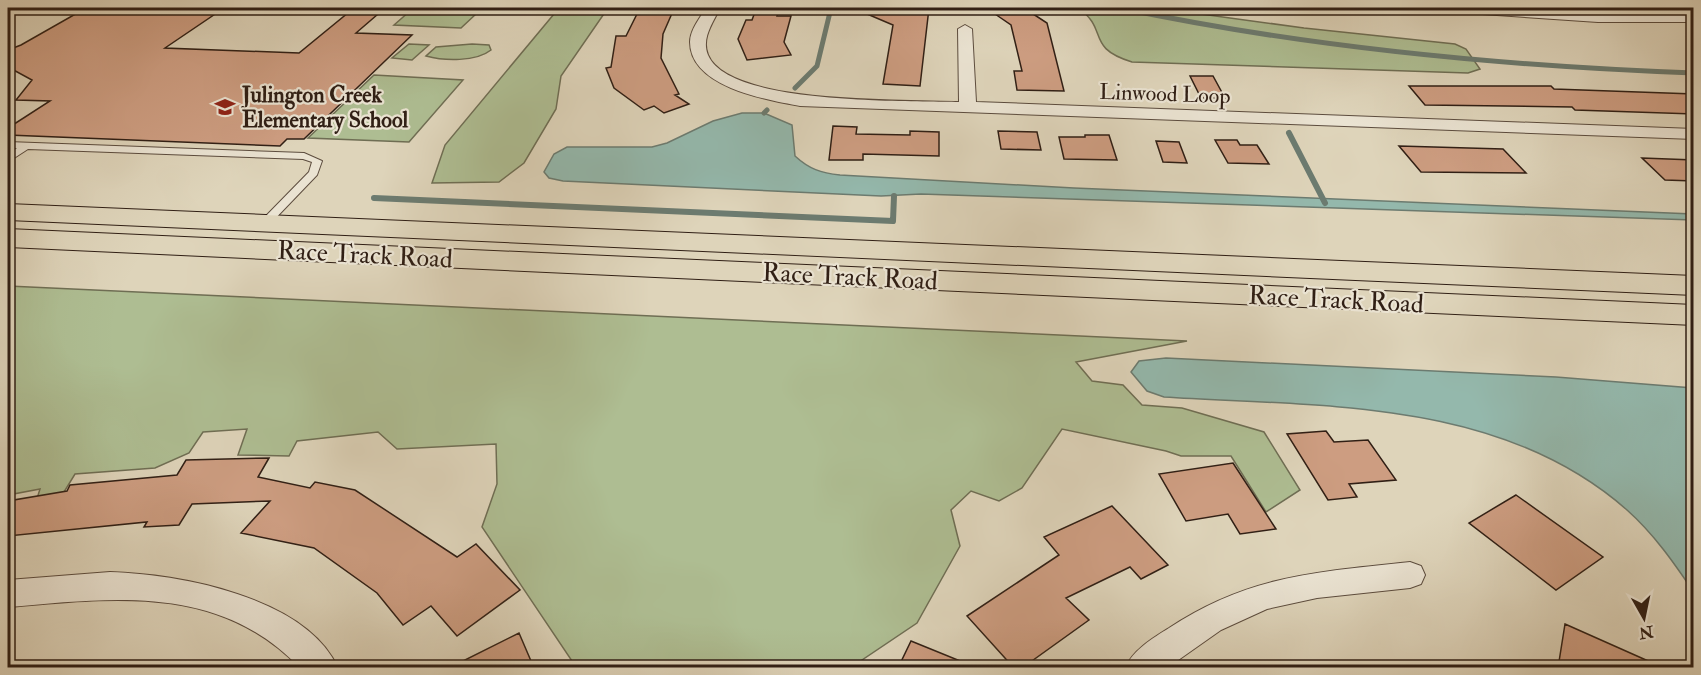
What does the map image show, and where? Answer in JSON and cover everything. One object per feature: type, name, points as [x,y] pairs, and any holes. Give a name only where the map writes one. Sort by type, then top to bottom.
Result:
[{"type":"main road","name":"Race Track Road","points":[[8,212],[1694,286]]},
{"type":"main road","points":[[195,246],[265,223]]},
{"type":"main road","name":"Race Track Road","points":[[8,238],[1694,315]]},
{"type":"street","name":"Linwood Loop","points":[[713,8],[701,32],[699,50],[710,68],[736,84],[800,101],[1694,134]]},
{"type":"street","points":[[1453,8],[1598,18],[1694,18]]},
{"type":"street","points":[[965,29],[968,108]]},
{"type":"street","points":[[1142,668],[1165,648],[1203,623],[1244,604],[1287,590],[1410,575]]},
{"type":"street","points":[[8,594],[51,587],[110,584],[164,588],[212,599],[253,614],[289,636],[321,668]]},
{"type":"lane","points":[[8,145],[304,156],[317,161],[314,172],[265,223]]},
{"type":"lane","points":[[8,159],[26,146]]},
{"type":"green space","points":[[559,8],[608,8],[561,76],[556,109],[524,163],[499,182],[432,183],[445,145]]},
{"type":"green space","points":[[1078,8],[1157,8],[1304,28],[1455,44],[1466,49],[1480,69],[1468,73],[1132,62],[1117,56],[1102,44],[1088,16]]},
{"type":"green space","points":[[410,11],[476,14],[461,28],[394,25]]},
{"type":"green space","points":[[409,44],[429,45],[412,60],[392,58]]},
{"type":"green space","points":[[489,45],[491,50],[477,57],[460,59],[426,56],[436,47]]},
{"type":"green space","points":[[374,75],[463,80],[409,142],[308,138]]},
{"type":"green space","points":[[8,286],[1187,341],[1076,362],[1092,381],[1123,385],[1142,405],[1182,408],[1264,432],[1300,490],[1266,512],[1231,456],[1181,456],[1062,429],[1022,488],[999,501],[971,491],[951,510],[960,546],[917,623],[850,668],[576,667],[482,527],[497,484],[496,444],[397,449],[378,432],[297,441],[289,456],[238,455],[247,429],[203,432],[189,453],[155,468],[75,474],[48,518],[31,518],[40,489],[8,495]]},
{"type":"water","points":[[742,113],[764,113],[792,125],[795,156],[816,170],[840,175],[1074,188],[1693,214],[1693,220],[921,194],[881,196],[563,181],[549,178],[544,172],[554,154],[567,147],[652,147],[667,143],[713,121]]},
{"type":"water","points":[[1166,358],[1556,377],[1693,388],[1693,591],[1655,539],[1627,510],[1577,473],[1523,446],[1467,428],[1408,415],[1286,403],[1164,397],[1147,391],[1131,372],[1139,361]]},
{"type":"building","points":[[86,8],[224,8],[165,48],[299,53],[354,8],[385,8],[356,33],[412,35],[304,139],[287,139],[280,146],[8,135],[8,128],[50,101],[16,100],[32,80],[8,67],[8,50]]},
{"type":"building","points":[[853,8],[929,8],[920,86],[883,84],[893,25]]},
{"type":"building","points":[[1024,8],[1047,23],[1064,91],[1017,90],[1014,71],[1022,71],[1011,25],[995,14]]},
{"type":"building","points":[[639,10],[673,11],[663,34],[661,58],[679,94],[675,95],[689,104],[664,113],[654,106],[644,110],[614,88],[606,68],[611,67],[616,36],[626,36]]},
{"type":"building","points":[[755,12],[778,12],[777,16],[791,16],[784,42],[791,55],[747,60],[738,39],[746,20],[752,20]]},
{"type":"building","points":[[1190,76],[1213,76],[1225,98],[1201,98]]},
{"type":"building","points":[[1409,86],[1551,86],[1554,89],[1694,94],[1694,114],[1575,110],[1572,107],[1425,105]]},
{"type":"building","points":[[833,126],[857,127],[856,134],[910,135],[910,131],[939,132],[939,156],[863,154],[863,160],[829,160]]},
{"type":"building","points":[[998,131],[1037,132],[1041,150],[1001,149]]},
{"type":"building","points":[[1085,135],[1109,135],[1117,160],[1064,159],[1059,137],[1085,137]]},
{"type":"building","points":[[1215,140],[1237,140],[1240,145],[1257,145],[1269,164],[1228,163]]},
{"type":"building","points":[[1156,141],[1179,142],[1187,163],[1163,162]]},
{"type":"building","points":[[1399,146],[1503,149],[1526,173],[1421,172]]},
{"type":"building","points":[[1642,158],[1694,160],[1694,181],[1665,180]]},
{"type":"building","points":[[1326,431],[1334,442],[1368,440],[1396,480],[1349,484],[1357,497],[1328,500],[1287,434]]},
{"type":"building","points":[[269,458],[258,477],[310,488],[315,482],[355,490],[457,557],[476,544],[520,590],[457,636],[431,606],[403,625],[377,593],[314,548],[241,533],[270,501],[192,504],[179,525],[144,527],[147,522],[8,536],[8,501],[67,491],[70,485],[177,475],[186,460]]},
{"type":"building","points":[[1233,463],[1276,529],[1240,534],[1228,514],[1186,521],[1159,474]]},
{"type":"building","points":[[1516,495],[1603,557],[1556,590],[1469,523]]},
{"type":"building","points":[[1112,506],[1168,565],[1141,579],[1130,567],[1066,598],[1089,620],[1022,668],[1014,668],[967,616],[1059,555],[1044,537]]},
{"type":"building","points":[[1565,624],[1664,668],[1558,668]]},
{"type":"building","points":[[519,633],[534,668],[449,668]]},
{"type":"building","points":[[911,641],[975,667],[975,668],[898,668]]},
{"type":"waterway","points":[[795,88],[817,66],[831,8]]},
{"type":"waterway","points":[[1120,8],[1263,34],[1405,53],[1549,66],[1694,73]]},
{"type":"waterway","points":[[764,113],[767,110]]},
{"type":"waterway","points":[[1289,133],[1325,203]]},
{"type":"waterway","points":[[374,198],[893,221],[894,196]]},
{"type":"place","name":"Julington Creek Elementary School","points":[[225,107]]}]
